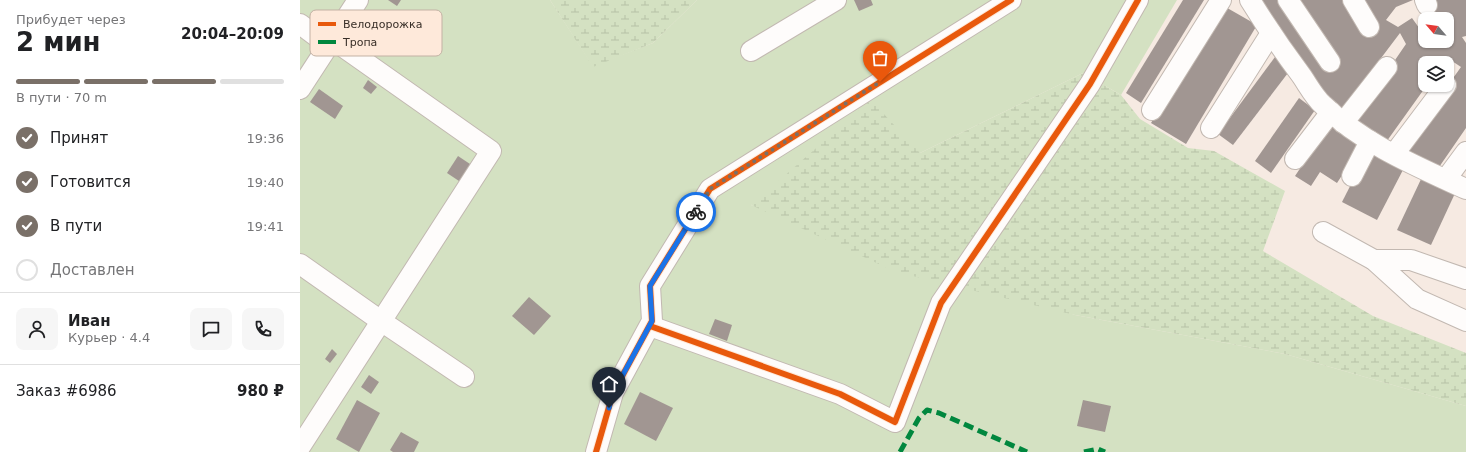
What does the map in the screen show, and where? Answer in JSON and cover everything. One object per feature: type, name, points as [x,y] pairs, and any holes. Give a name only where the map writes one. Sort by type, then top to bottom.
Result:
[{"type":"street","points":[[351,10],[358,0]]},
{"type":"street","points":[[751,51],[836,0]]},
{"type":"street","points":[[596,452],[613,393],[652,321],[650,286],[710,189],[1011,0]]},
{"type":"street","points":[[650,326],[840,394],[894,422],[941,303],[1090,84],[1138,0]]},
{"type":"street","points":[[1152,110],[1221,0]]},
{"type":"street","points":[[1250,0],[1271,34],[1321,103],[1337,118],[1370,141],[1466,189]]},
{"type":"street","points":[[1288,0],[1330,62]]},
{"type":"street","points":[[1353,0],[1369,27]]},
{"type":"street","points":[[300,24],[310,30]]},
{"type":"street","points":[[1211,128],[1271,34]]},
{"type":"street","points":[[300,89],[321,56]]},
{"type":"street","points":[[300,447],[491,151],[351,56]]},
{"type":"street","points":[[1295,159],[1387,67]]},
{"type":"street","points":[[1394,154],[1440,92]]},
{"type":"street","points":[[1352,176],[1370,141]]},
{"type":"street","points":[[1446,179],[1466,152]]},
{"type":"street","points":[[1323,232],[1374,260],[1417,299],[1466,322]]},
{"type":"street","points":[[1374,260],[1411,260],[1466,279]]},
{"type":"street","points":[[300,264],[464,377]]},
{"type":"green space","points":[[300,0],[550,0],[593,66],[653,43],[697,0],[1177,0],[1121,95],[1083,73],[920,153],[751,205],[1075,315],[1285,354],[1466,406],[1466,452],[300,452]]},
{"type":"green space","points":[[550,0],[697,0],[653,43],[593,67]]},
{"type":"green space","points":[[1083,73],[1121,95],[1140,119],[1188,148],[1214,151],[1285,191],[1263,251],[1373,316],[1466,353],[1466,406],[1285,354],[1075,315],[896,272],[751,205],[871,100],[920,153]]},
{"type":"building","points":[[388,0],[401,0],[397,6]]},
{"type":"building","points":[[854,0],[871,0],[873,5],[859,11]]},
{"type":"building","points":[[1183,0],[1204,0],[1141,103],[1126,93]]},
{"type":"building","points":[[1258,0],[1342,0],[1368,38],[1377,23],[1363,0],[1413,0],[1396,7],[1386,20],[1398,27],[1412,18],[1418,26],[1418,48],[1454,48],[1454,12],[1429,12],[1430,0],[1466,0],[1466,36],[1462,37],[1466,43],[1466,128],[1437,170],[1404,147],[1443,92],[1454,92],[1454,77],[1461,67],[1454,62],[1454,56],[1418,56],[1418,92],[1422,92],[1384,145],[1352,123],[1406,44],[1400,33],[1341,111],[1323,99]]},
{"type":"building","points":[[1222,5],[1257,25],[1186,144],[1151,123]]},
{"type":"building","points":[[1275,57],[1291,69],[1233,145],[1218,134]]},
{"type":"building","points":[[368,80],[377,87],[371,94],[363,88]]},
{"type":"building","points":[[319,89],[343,106],[335,119],[310,102]]},
{"type":"building","points":[[1299,98],[1315,110],[1271,173],[1255,161]]},
{"type":"building","points":[[1329,125],[1361,146],[1337,183],[1320,172],[1311,186],[1295,176]]},
{"type":"building","points":[[1369,149],[1404,168],[1377,220],[1342,202]]},
{"type":"building","points":[[458,156],[473,166],[462,183],[447,173]]},
{"type":"building","points":[[1423,175],[1457,189],[1431,245],[1397,230]]},
{"type":"building","points":[[529,297],[551,316],[534,335],[512,316]]},
{"type":"building","points":[[715,319],[732,325],[727,341],[709,334]]},
{"type":"building","points":[[332,349],[337,354],[330,363],[325,359]]},
{"type":"building","points":[[369,375],[379,382],[371,394],[361,387]]},
{"type":"building","points":[[640,392],[673,408],[656,441],[624,424]]},
{"type":"building","points":[[357,400],[380,413],[359,452],[336,439]]},
{"type":"building","points":[[1083,400],[1111,406],[1105,432],[1077,426]]},
{"type":"building","points":[[401,432],[419,442],[414,452],[393,452],[390,450]]},
{"type":"marked path","points":[[900,452],[919,418],[927,410],[939,413],[1027,452]]},
{"type":"marked path","points":[[1084,452],[1098,449],[1105,452]]},
{"type":"cycle path","points":[[596,452],[613,393],[652,321],[650,286],[710,189],[1011,0]]},
{"type":"cycle path","points":[[650,326],[840,394],[895,422],[941,303],[1090,84],[1138,0]]},
{"type":"way so far","points":[[696,212],[710,189],[880,82]]},
{"type":"route","points":[[609,408],[613,393],[652,321],[650,286],[696,212]]}]
